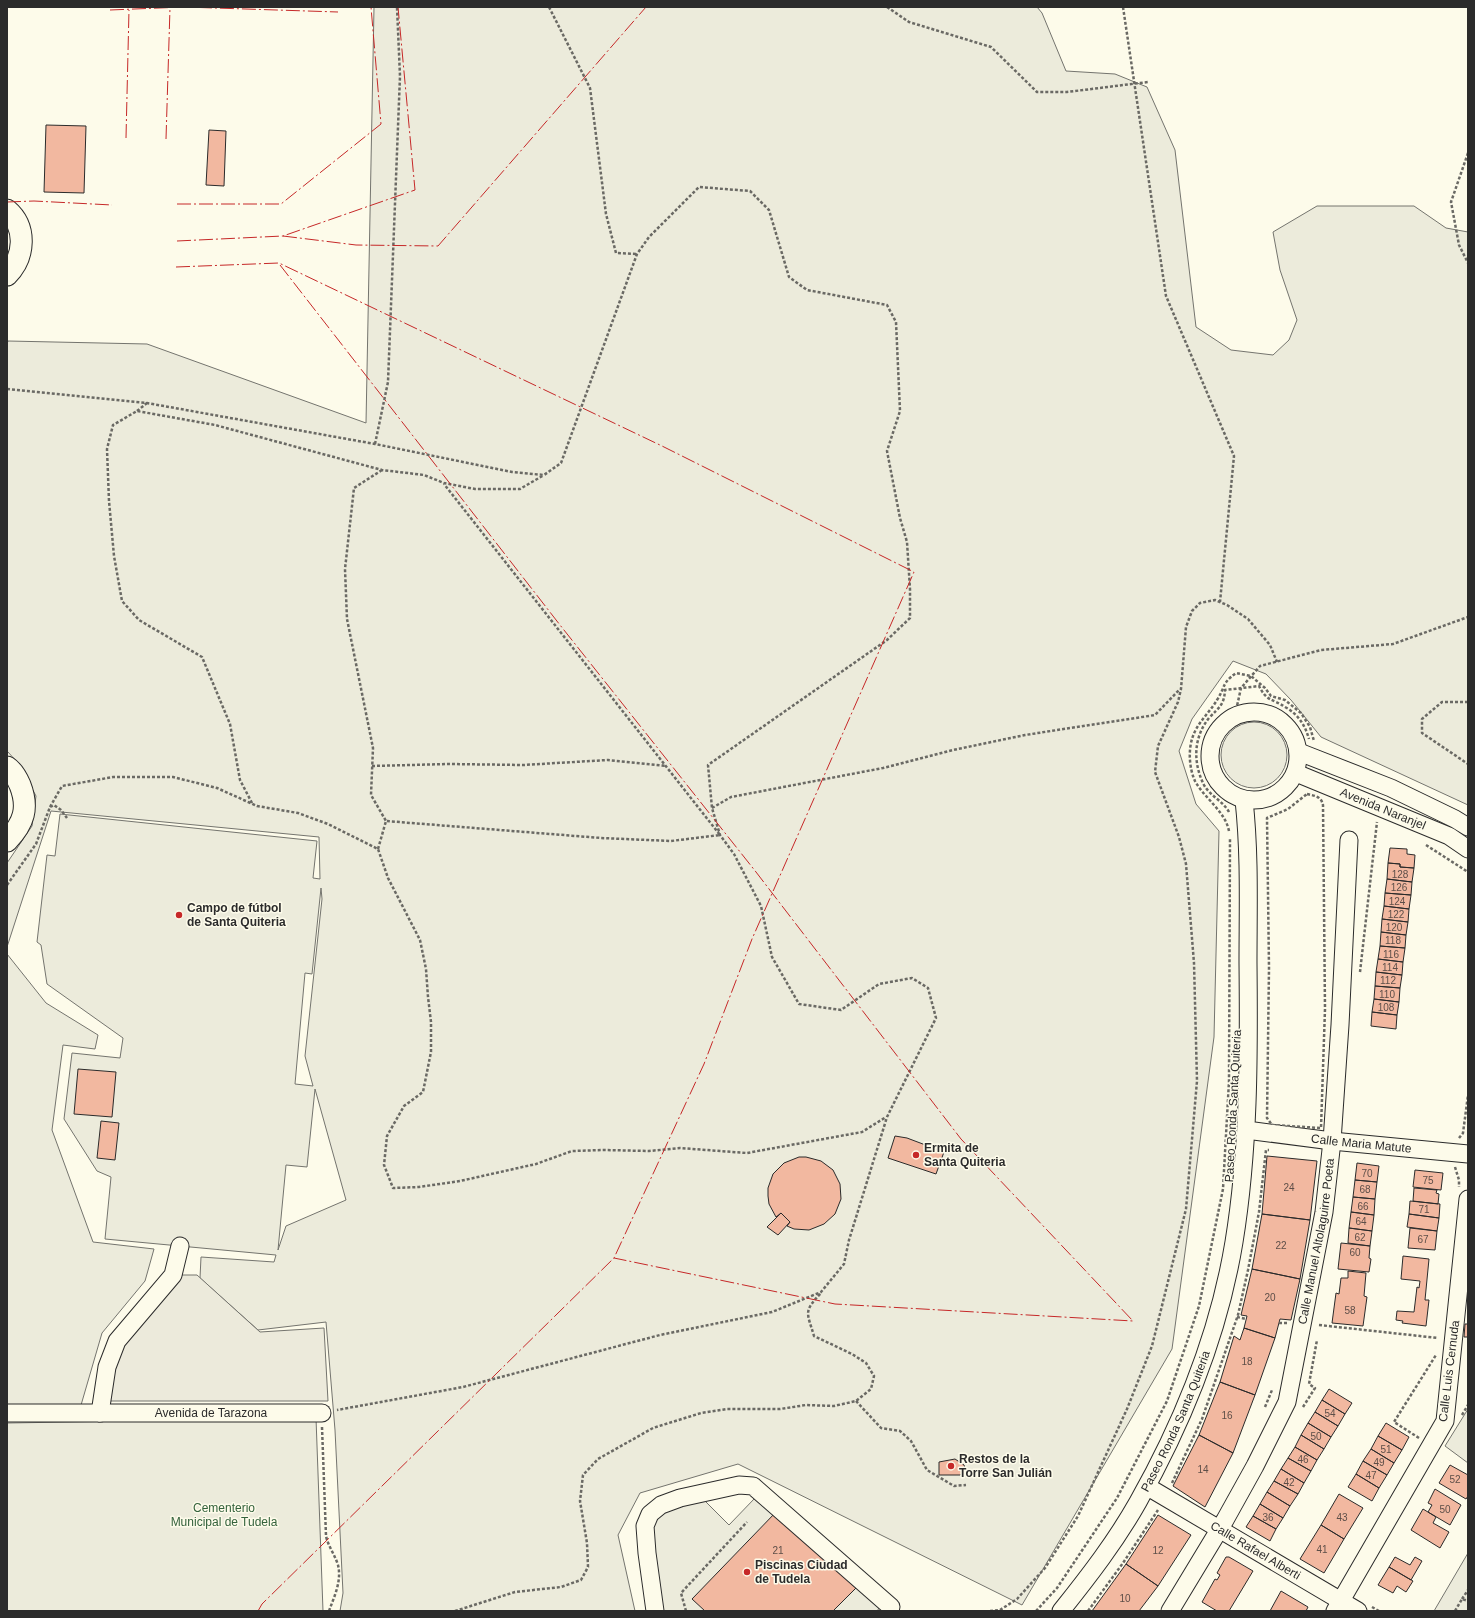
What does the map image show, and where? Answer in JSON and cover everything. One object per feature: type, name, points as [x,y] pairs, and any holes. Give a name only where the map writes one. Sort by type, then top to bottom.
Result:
[{"type":"main road","points":[[7,210],[18,224],[22,239],[20,254],[14,268],[7,275]]},
{"type":"main road","points":[[7,767],[18,780],[24,796],[24,814],[17,830],[7,841]]},
{"type":"street","points":[[1256,711],[1277,717],[1292,732],[1299,752],[1296,773],[1286,787],[1272,797],[1250,801],[1228,793],[1217,782],[1210,764],[1210,745],[1219,728],[1235,715],[1256,711]]},
{"type":"street","name":"Avenida Naranjel","points":[[1299,752],[1391,788],[1455,819],[1468,827]]},
{"type":"street","name":"Avenida Naranjel","points":[[1296,773],[1449,836],[1468,849]]},
{"type":"street","name":"Paseo Ronda Santa Quiteria","points":[[1071,1611],[1105,1566],[1153,1490],[1174,1451],[1204,1379],[1226,1308],[1247,1204],[1254,1130],[1256,970],[1250,801]]},
{"type":"street","name":"Paseo Ronda Santa Quiteria","points":[[1061,1611],[1117,1536],[1168,1446],[1203,1360],[1220,1306],[1228,1272],[1238,1216],[1247,1121],[1249,897],[1247,832],[1250,801]]},
{"type":"street","name":"Calle Manuel Altolaguirre Poeta","points":[[1170,1611],[1220,1529],[1255,1466],[1287,1402],[1324,1212],[1332,1141],[1340,1025],[1349,840]]},
{"type":"street","name":"Calle Maria Matute","points":[[1254,1130],[1332,1141],[1468,1154]]},
{"type":"street","name":"Calle Luis Cernuda","points":[[1338,1606],[1445,1422],[1463,1193]]},
{"type":"street","points":[[100,1413],[107,1367],[117,1340],[173,1275],[180,1246]]},
{"type":"street","name":"Avenida de Tarazona","points":[[7,1413],[322,1413]]},
{"type":"street","points":[[655,1611],[646,1553],[645,1526],[650,1514],[661,1505],[680,1498],[739,1485],[753,1486],[891,1607]]},
{"type":"street","name":"Calle Rafael Alberti","points":[[1153,1490],[1220,1529],[1338,1606],[1358,1611]]},
{"type":"path","points":[[375,444],[388,382],[400,76],[397,7]]},
{"type":"path","points":[[550,7],[590,88],[606,214],[616,253],[637,254]]},
{"type":"path","points":[[886,7],[909,22],[991,47],[1037,92],[1067,92],[1148,82]]},
{"type":"path","points":[[1123,7],[1166,296],[1234,456],[1220,602]]},
{"type":"path","points":[[1468,153],[1452,202],[1459,246],[1468,263]]},
{"type":"path","points":[[137,411],[215,425],[382,470],[424,475],[444,484],[475,489],[520,489],[561,463],[637,254],[649,237],[699,187],[750,191],[769,210],[790,277],[806,290],[887,305],[896,322],[900,411],[887,451],[900,518],[907,542],[910,618],[887,640],[708,765],[712,808],[720,836]]},
{"type":"path","points":[[7,389],[147,403],[375,444],[512,472],[544,475]]},
{"type":"path","points":[[147,403],[114,425],[107,449],[114,556],[122,601],[139,620],[202,657],[230,724],[240,780],[252,804]]},
{"type":"path","points":[[382,470],[354,488],[346,569],[347,619],[373,748],[371,795],[386,821],[378,849],[388,878],[420,940],[426,969],[431,1022],[431,1052],[422,1092],[404,1106],[387,1136],[384,1165],[393,1188],[419,1187],[460,1181],[536,1164],[572,1151],[649,1151],[680,1148],[747,1153],[862,1132],[887,1117]]},
{"type":"path","points":[[444,484],[734,854],[762,906],[772,957],[799,1004],[841,1010],[880,984],[912,978],[928,988],[936,1018],[887,1117],[849,1240],[844,1264],[810,1305],[807,1314],[814,1336],[852,1354],[866,1363],[874,1376],[871,1389],[856,1401],[834,1406],[806,1405],[780,1409],[727,1409],[701,1413],[653,1428],[598,1459],[582,1475],[580,1501],[587,1543],[588,1567],[581,1580],[561,1587],[515,1592],[455,1611]]},
{"type":"path","points":[[990,1611],[1000,1610],[1017,1599],[1045,1568],[1083,1504],[1127,1409],[1152,1346],[1186,1209],[1197,1081],[1194,964],[1186,864],[1179,836],[1155,772],[1158,746],[1178,702],[1181,689],[1186,627],[1192,611],[1200,603],[1215,600],[1220,602],[1248,619],[1270,645],[1277,662]]},
{"type":"path","points":[[1235,715],[1241,688],[1260,666],[1322,650],[1393,644],[1468,617]]},
{"type":"path","points":[[1036,1611],[1057,1588],[1117,1498],[1167,1401],[1200,1302],[1223,1189],[1229,1081],[1230,832],[1228,823],[1203,793],[1195,779],[1190,754],[1193,736],[1217,699],[1225,682],[1236,673],[1251,676],[1271,696],[1285,700],[1301,713],[1310,727],[1315,744]]},
{"type":"path","points":[[1232,816],[1205,787],[1197,770],[1196,751],[1198,736],[1205,725],[1223,704],[1225,690],[1241,688]]},
{"type":"path","points":[[712,808],[731,796],[883,768],[953,750],[1025,735],[1155,715],[1181,689]]},
{"type":"path","points":[[1468,702],[1442,702],[1422,719],[1422,734],[1468,764]]},
{"type":"path","points":[[372,766],[449,764],[524,766],[608,760],[666,766]]},
{"type":"path","points":[[7,885],[36,844],[50,807],[62,786],[113,777],[173,777],[217,788],[252,804],[298,813],[328,824],[378,849]]},
{"type":"path","points":[[1308,794],[1322,800],[1323,811],[1325,1009],[1321,1128],[1272,1125],[1267,1118],[1269,968],[1267,818],[1288,809],[1308,794]]},
{"type":"path","points":[[50,807],[54,806],[67,818]]},
{"type":"path","points":[[386,821],[601,838],[671,841],[720,836]]},
{"type":"path","points":[[1359,976],[1377,821],[1384,824]]},
{"type":"path","points":[[1421,842],[1468,872]]},
{"type":"path","points":[[1456,1142],[1464,1133],[1468,1095]]},
{"type":"path","points":[[1170,1486],[1202,1419],[1237,1317],[1259,1212],[1266,1150],[1271,1151]]},
{"type":"path","points":[[1450,1166],[1454,1167],[1460,1180],[1463,1193]]},
{"type":"path","points":[[329,1611],[338,1583],[338,1566],[326,1536],[322,1413],[463,1387],[660,1335],[772,1312],[822,1292]]},
{"type":"path","points":[[1237,1317],[1246,1319]]},
{"type":"path","points":[[1302,1408],[1315,1388],[1309,1384],[1320,1318]]},
{"type":"path","points":[[1319,1325],[1425,1335],[1441,1338],[1441,1342]]},
{"type":"path","points":[[1425,1441],[1394,1422],[1436,1353]]},
{"type":"path","points":[[1263,1413],[1273,1386]]},
{"type":"path","points":[[856,1401],[881,1428],[900,1431],[911,1441],[927,1470],[954,1486],[966,1485]]},
{"type":"path","points":[[1088,1611],[1123,1563],[1157,1510],[1161,1512]]},
{"type":"path","points":[[686,1611],[682,1593],[747,1522]]},
{"type":"path","points":[[1455,1611],[1468,1590]]},
{"type":"path","points":[[1462,1599],[1468,1601]]},
{"type":"green space","points":[[374,7],[1037,7],[1042,13],[1066,71],[1115,74],[1147,87],[1175,150],[1196,327],[1231,350],[1273,355],[1289,340],[1297,320],[1280,270],[1273,232],[1317,206],[1414,206],[1446,228],[1468,232],[1468,805],[1321,737],[1291,700],[1266,674],[1233,661],[1192,719],[1179,751],[1196,804],[1219,831],[1214,1037],[1172,1349],[1022,1605],[738,1464],[640,1493],[618,1535],[635,1611],[340,1611],[343,1593],[335,1430],[326,1322],[258,1330],[200,1278],[201,1257],[274,1262],[276,1255],[105,1239],[111,1177],[97,1171],[64,1119],[72,1053],[120,1058],[123,1038],[47,984],[41,945],[37,942],[47,855],[55,856],[60,814],[317,841],[313,878],[320,879],[319,837],[51,811],[7,947],[7,863],[32,826],[36,796],[19,764],[7,751],[7,344],[8,341],[147,344],[366,423]],"holes":[[[321,888],[322,899],[305,1056],[313,1086],[295,1084],[305,973],[312,974]],[[315,1089],[346,1200],[286,1226],[278,1250],[286,1165],[307,1167]]]},
{"type":"green space","points":[[1247,722],[1261,722],[1273,727],[1282,736],[1287,748],[1285,768],[1278,779],[1261,788],[1247,788],[1235,783],[1226,774],[1221,762],[1221,748],[1226,736],[1235,727]]},
{"type":"green space","points":[[7,954],[46,1003],[98,1035],[95,1049],[63,1045],[52,1130],[93,1242],[154,1249],[145,1281],[102,1333],[79,1412],[7,1406]]},
{"type":"green space","points":[[1468,1409],[1468,1463],[1445,1446]]},
{"type":"green space","name":"Cementerio Municipal de Tudela","points":[[316,1418],[323,1611],[7,1611],[7,1423]]},
{"type":"green space","name":"Piscinas Ciudad de Tudela","points":[[702,1498],[729,1525],[755,1498],[880,1607],[877,1611],[661,1611],[651,1537],[655,1520],[678,1504]]},
{"type":"green space","points":[[1468,1553],[1468,1611],[1434,1611]]},
{"type":"shaded area","points":[[173,1275],[197,1275],[260,1332],[324,1328],[328,1401],[102,1401],[107,1367]]},
{"type":"building","points":[[46,125],[86,126],[84,193],[44,192]]},
{"type":"building","points":[[209,130],[226,131],[224,186],[206,185]]},
{"type":"building","points":[[1390,848],[1407,849],[1407,854],[1415,855],[1414,868],[1400,867],[1400,864],[1388,863]]},
{"type":"building","points":[[1388,863],[1400,864],[1400,867],[1414,868],[1412,882],[1387,879]]},
{"type":"building","points":[[1387,879],[1412,882],[1411,895],[1385,893]]},
{"type":"building","points":[[1385,893],[1411,895],[1409,909],[1384,906]]},
{"type":"building","points":[[1384,906],[1409,909],[1408,922],[1382,919]]},
{"type":"building","points":[[1382,919],[1408,922],[1406,935],[1381,932]]},
{"type":"building","points":[[1381,932],[1406,935],[1405,948],[1380,946]]},
{"type":"building","points":[[1380,946],[1405,948],[1403,962],[1378,959]]},
{"type":"building","points":[[1378,959],[1403,962],[1402,975],[1376,972]]},
{"type":"building","points":[[1376,972],[1402,975],[1400,988],[1375,986]]},
{"type":"building","points":[[1375,986],[1400,988],[1399,1002],[1374,999]]},
{"type":"building","points":[[1374,999],[1399,1002],[1397,1015],[1372,1012]]},
{"type":"building","points":[[1372,1012],[1397,1015],[1396,1029],[1371,1026]]},
{"type":"building","points":[[78,1069],[116,1072],[112,1117],[74,1114]]},
{"type":"building","points":[[101,1121],[119,1123],[115,1160],[97,1158]]},
{"type":"building","name":"Ermita de Santa Quiteria","points":[[895,1136],[907,1138],[944,1152],[936,1174],[888,1158]]},
{"type":"building","points":[[1267,1156],[1317,1161],[1310,1220],[1262,1214]]},
{"type":"building","points":[[799,1157],[806,1157],[821,1161],[833,1170],[840,1184],[841,1199],[835,1214],[824,1224],[809,1230],[794,1229],[787,1226],[790,1222],[781,1213],[776,1217],[769,1204],[768,1188],[773,1174],[784,1163]]},
{"type":"building","points":[[1357,1163],[1379,1166],[1377,1182],[1355,1180]]},
{"type":"building","points":[[1415,1170],[1443,1173],[1441,1190],[1413,1187]]},
{"type":"building","points":[[1355,1180],[1377,1182],[1375,1199],[1353,1197]]},
{"type":"building","points":[[1414,1188],[1437,1190],[1436,1193],[1439,1194],[1438,1204],[1413,1201]]},
{"type":"building","points":[[1353,1197],[1375,1199],[1374,1215],[1351,1212]]},
{"type":"building","points":[[1410,1201],[1440,1204],[1439,1218],[1409,1214]]},
{"type":"building","points":[[1351,1212],[1374,1215],[1372,1231],[1349,1228]]},
{"type":"building","points":[[781,1213],[790,1222],[778,1235],[767,1227]]},
{"type":"building","points":[[1262,1214],[1310,1220],[1300,1279],[1252,1269]]},
{"type":"building","points":[[1409,1214],[1439,1218],[1437,1231],[1407,1227]]},
{"type":"building","points":[[1349,1228],[1372,1231],[1370,1246],[1348,1243]]},
{"type":"building","points":[[1410,1228],[1437,1231],[1435,1250],[1408,1248]]},
{"type":"building","points":[[1341,1243],[1370,1246],[1369,1258],[1371,1259],[1369,1272],[1338,1269]]},
{"type":"building","points":[[1403,1256],[1429,1259],[1425,1300],[1429,1300],[1426,1326],[1402,1323],[1403,1321],[1396,1320],[1397,1311],[1414,1312],[1417,1287],[1419,1288],[1420,1281],[1401,1279]]},
{"type":"building","points":[[1252,1269],[1300,1279],[1291,1320],[1280,1319],[1275,1338],[1244,1328],[1247,1316],[1241,1315]]},
{"type":"building","points":[[1348,1271],[1366,1273],[1364,1296],[1367,1297],[1363,1326],[1332,1323],[1336,1293],[1339,1294],[1341,1278],[1348,1278]]},
{"type":"building","points":[[1465,1324],[1468,1324],[1468,1337],[1464,1337]]},
{"type":"building","points":[[1244,1328],[1275,1338],[1255,1395],[1220,1382],[1234,1336],[1240,1340]]},
{"type":"building","points":[[1220,1382],[1255,1395],[1233,1453],[1199,1435]]},
{"type":"building","points":[[1329,1389],[1352,1403],[1345,1414],[1322,1400]]},
{"type":"building","points":[[1322,1400],[1345,1414],[1338,1426],[1315,1412]]},
{"type":"building","points":[[1315,1412],[1338,1426],[1331,1437],[1308,1423]]},
{"type":"building","points":[[1308,1423],[1331,1437],[1324,1449],[1301,1435]]},
{"type":"building","points":[[1386,1423],[1409,1437],[1402,1450],[1378,1436]]},
{"type":"building","points":[[1199,1435],[1233,1453],[1205,1507],[1173,1486]]},
{"type":"building","points":[[1301,1435],[1324,1449],[1317,1460],[1295,1447]]},
{"type":"building","points":[[1378,1436],[1402,1450],[1394,1463],[1371,1449]]},
{"type":"building","points":[[1295,1447],[1317,1460],[1311,1471],[1288,1458]]},
{"type":"building","points":[[1371,1449],[1394,1463],[1387,1475],[1363,1461]]},
{"type":"building","points":[[1288,1458],[1311,1471],[1304,1483],[1281,1469]]},
{"type":"building","name":"Restos de la Torre San Julián","points":[[955,1459],[964,1465],[965,1468],[963,1473],[960,1475],[939,1475],[939,1462]]},
{"type":"building","points":[[1363,1461],[1387,1475],[1379,1488],[1356,1474]]},
{"type":"building","points":[[1450,1465],[1468,1475],[1468,1496],[1466,1499],[1439,1483]]},
{"type":"building","points":[[1281,1469],[1304,1483],[1298,1494],[1274,1481]]},
{"type":"building","points":[[1356,1474],[1379,1488],[1372,1501],[1348,1487]]},
{"type":"building","points":[[1274,1481],[1298,1494],[1290,1506],[1267,1492]]},
{"type":"building","points":[[1435,1489],[1461,1505],[1450,1525],[1428,1512],[1432,1505],[1428,1503]]},
{"type":"building","points":[[1267,1492],[1290,1506],[1283,1518],[1260,1504]]},
{"type":"building","points":[[1339,1494],[1363,1508],[1344,1539],[1321,1525]]},
{"type":"building","points":[[1260,1504],[1283,1518],[1276,1529],[1253,1516]]},
{"type":"building","points":[[1423,1509],[1436,1517],[1433,1523],[1449,1532],[1440,1548],[1411,1530]]},
{"type":"building","points":[[776,1512],[856,1588],[833,1611],[705,1611],[692,1599]]},
{"type":"building","points":[[1158,1515],[1191,1535],[1158,1586],[1126,1564]]},
{"type":"building","points":[[1253,1516],[1276,1529],[1270,1541],[1246,1527]]},
{"type":"building","points":[[1321,1525],[1344,1539],[1324,1573],[1300,1559]]},
{"type":"building","points":[[1226,1557],[1229,1557],[1253,1571],[1229,1611],[1217,1611],[1202,1602],[1215,1579],[1217,1580],[1220,1575],[1217,1573]]},
{"type":"building","points":[[1395,1557],[1410,1565],[1415,1557],[1422,1561],[1411,1580],[1389,1567]]},
{"type":"building","points":[[1126,1564],[1158,1586],[1139,1611],[1092,1611]]},
{"type":"building","points":[[1389,1567],[1413,1581],[1406,1592],[1397,1586],[1393,1593],[1378,1585]]},
{"type":"building","points":[[1281,1591],[1308,1607],[1306,1611],[1270,1611]]},
{"type":"power","points":[[110,10],[184,7],[338,12]]},
{"type":"power","points":[[177,204],[281,204],[381,124],[371,7]]},
{"type":"power","points":[[177,241],[283,236],[415,190],[398,7]]},
{"type":"power","points":[[283,236],[356,245],[438,246],[646,7]]},
{"type":"power","points":[[166,139],[170,8]]},
{"type":"power","points":[[126,138],[129,10]]},
{"type":"power","points":[[7,202],[34,201],[112,205]]},
{"type":"power","points":[[176,267],[279,263],[662,446],[914,572],[752,939],[704,1064],[614,1258],[262,1604],[258,1611]]},
{"type":"power","points":[[280,265],[560,625],[756,872],[961,1139],[1133,1321],[835,1304],[614,1258]]},
{"type":"place","name":"Campo de fútbol de Santa Quiteria","points":[[179,915]]},
{"type":"place","name":"Ermita de Santa Quiteria","points":[[916,1155]]},
{"type":"place","name":"Restos de la Torre San Julián","points":[[951,1466]]},
{"type":"place","name":"Piscinas Ciudad de Tudela","points":[[747,1572]]}]
